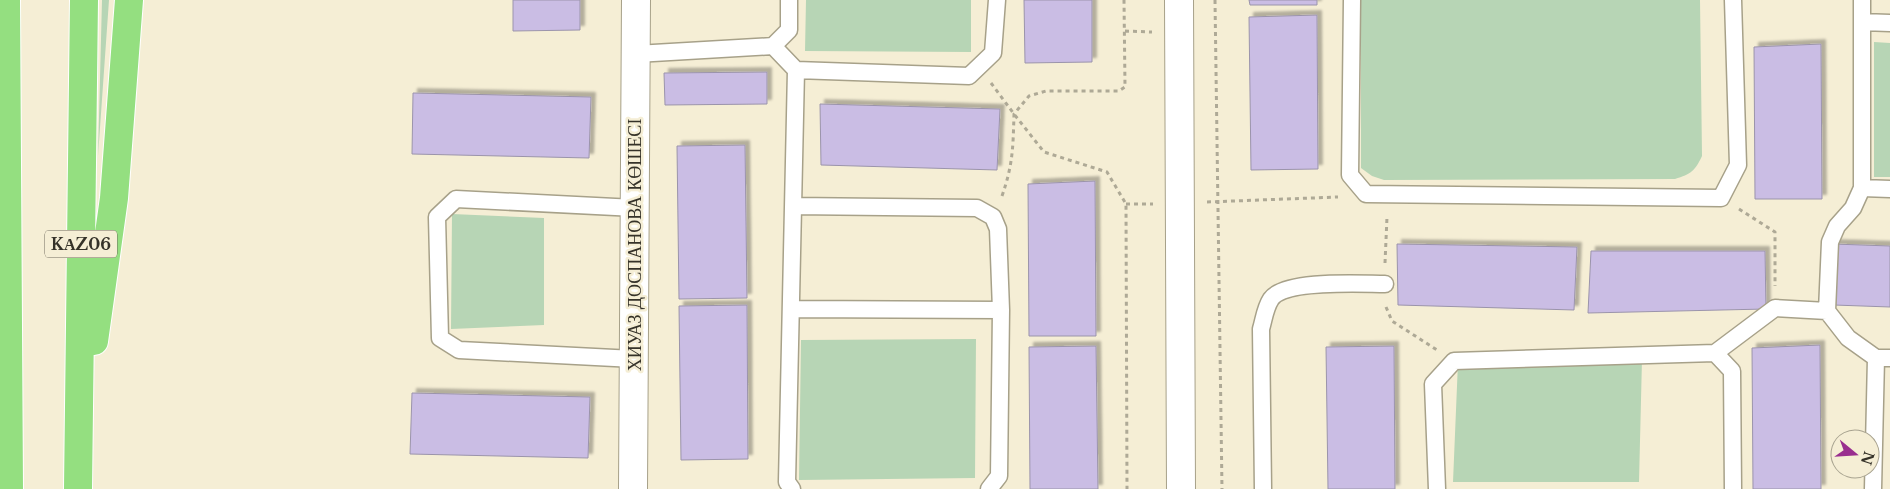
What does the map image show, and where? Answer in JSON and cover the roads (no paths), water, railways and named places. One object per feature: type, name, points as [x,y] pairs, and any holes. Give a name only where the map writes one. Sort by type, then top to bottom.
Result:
[{"type":"highway","points":[[6,0],[9,489]]},
{"type":"highway","name":"KАZ06","points":[[78,489],[84,0]]},
{"type":"highway","points":[[78,450],[114,198],[129,0]]},
{"type":"highway","points":[[0,394],[10,444]]},
{"type":"street","name":"ХИУАЗ ДОСПАНОВА КӨШЕСІ","points":[[633,489],[636,0]]},
{"type":"street","points":[[1180,0],[1181,489]]},
{"type":"lane","points":[[636,54],[773,46],[789,30],[788,0]]},
{"type":"lane","points":[[773,46],[796,70],[970,76],[993,53],[997,0]]},
{"type":"lane","points":[[1352,0],[1350,176],[1366,194],[1721,198],[1738,165],[1734,0]]},
{"type":"lane","points":[[1862,0],[1862,188],[1853,208],[1837,226],[1830,242],[1827,311],[1848,338],[1883,358],[1873,489]]},
{"type":"lane","points":[[1862,22],[1890,23]]},
{"type":"lane","points":[[792,489],[787,482],[796,70]]},
{"type":"lane","points":[[1862,188],[1890,189]]},
{"type":"lane","points":[[634,358],[459,350],[440,338],[437,217],[456,199],[635,208]]},
{"type":"lane","points":[[793,206],[977,208],[993,217],[998,229],[1001,310],[999,476],[989,489]]},
{"type":"lane","points":[[1263,489],[1262,329],[1265,312],[1272,298],[1285,289],[1320,284],[1385,284]]},
{"type":"lane","points":[[1437,489],[1433,384],[1454,361],[1716,353],[1775,308],[1827,311]]},
{"type":"lane","points":[[791,310],[1001,310]]},
{"type":"lane","points":[[1716,353],[1732,371],[1733,489]]}]
